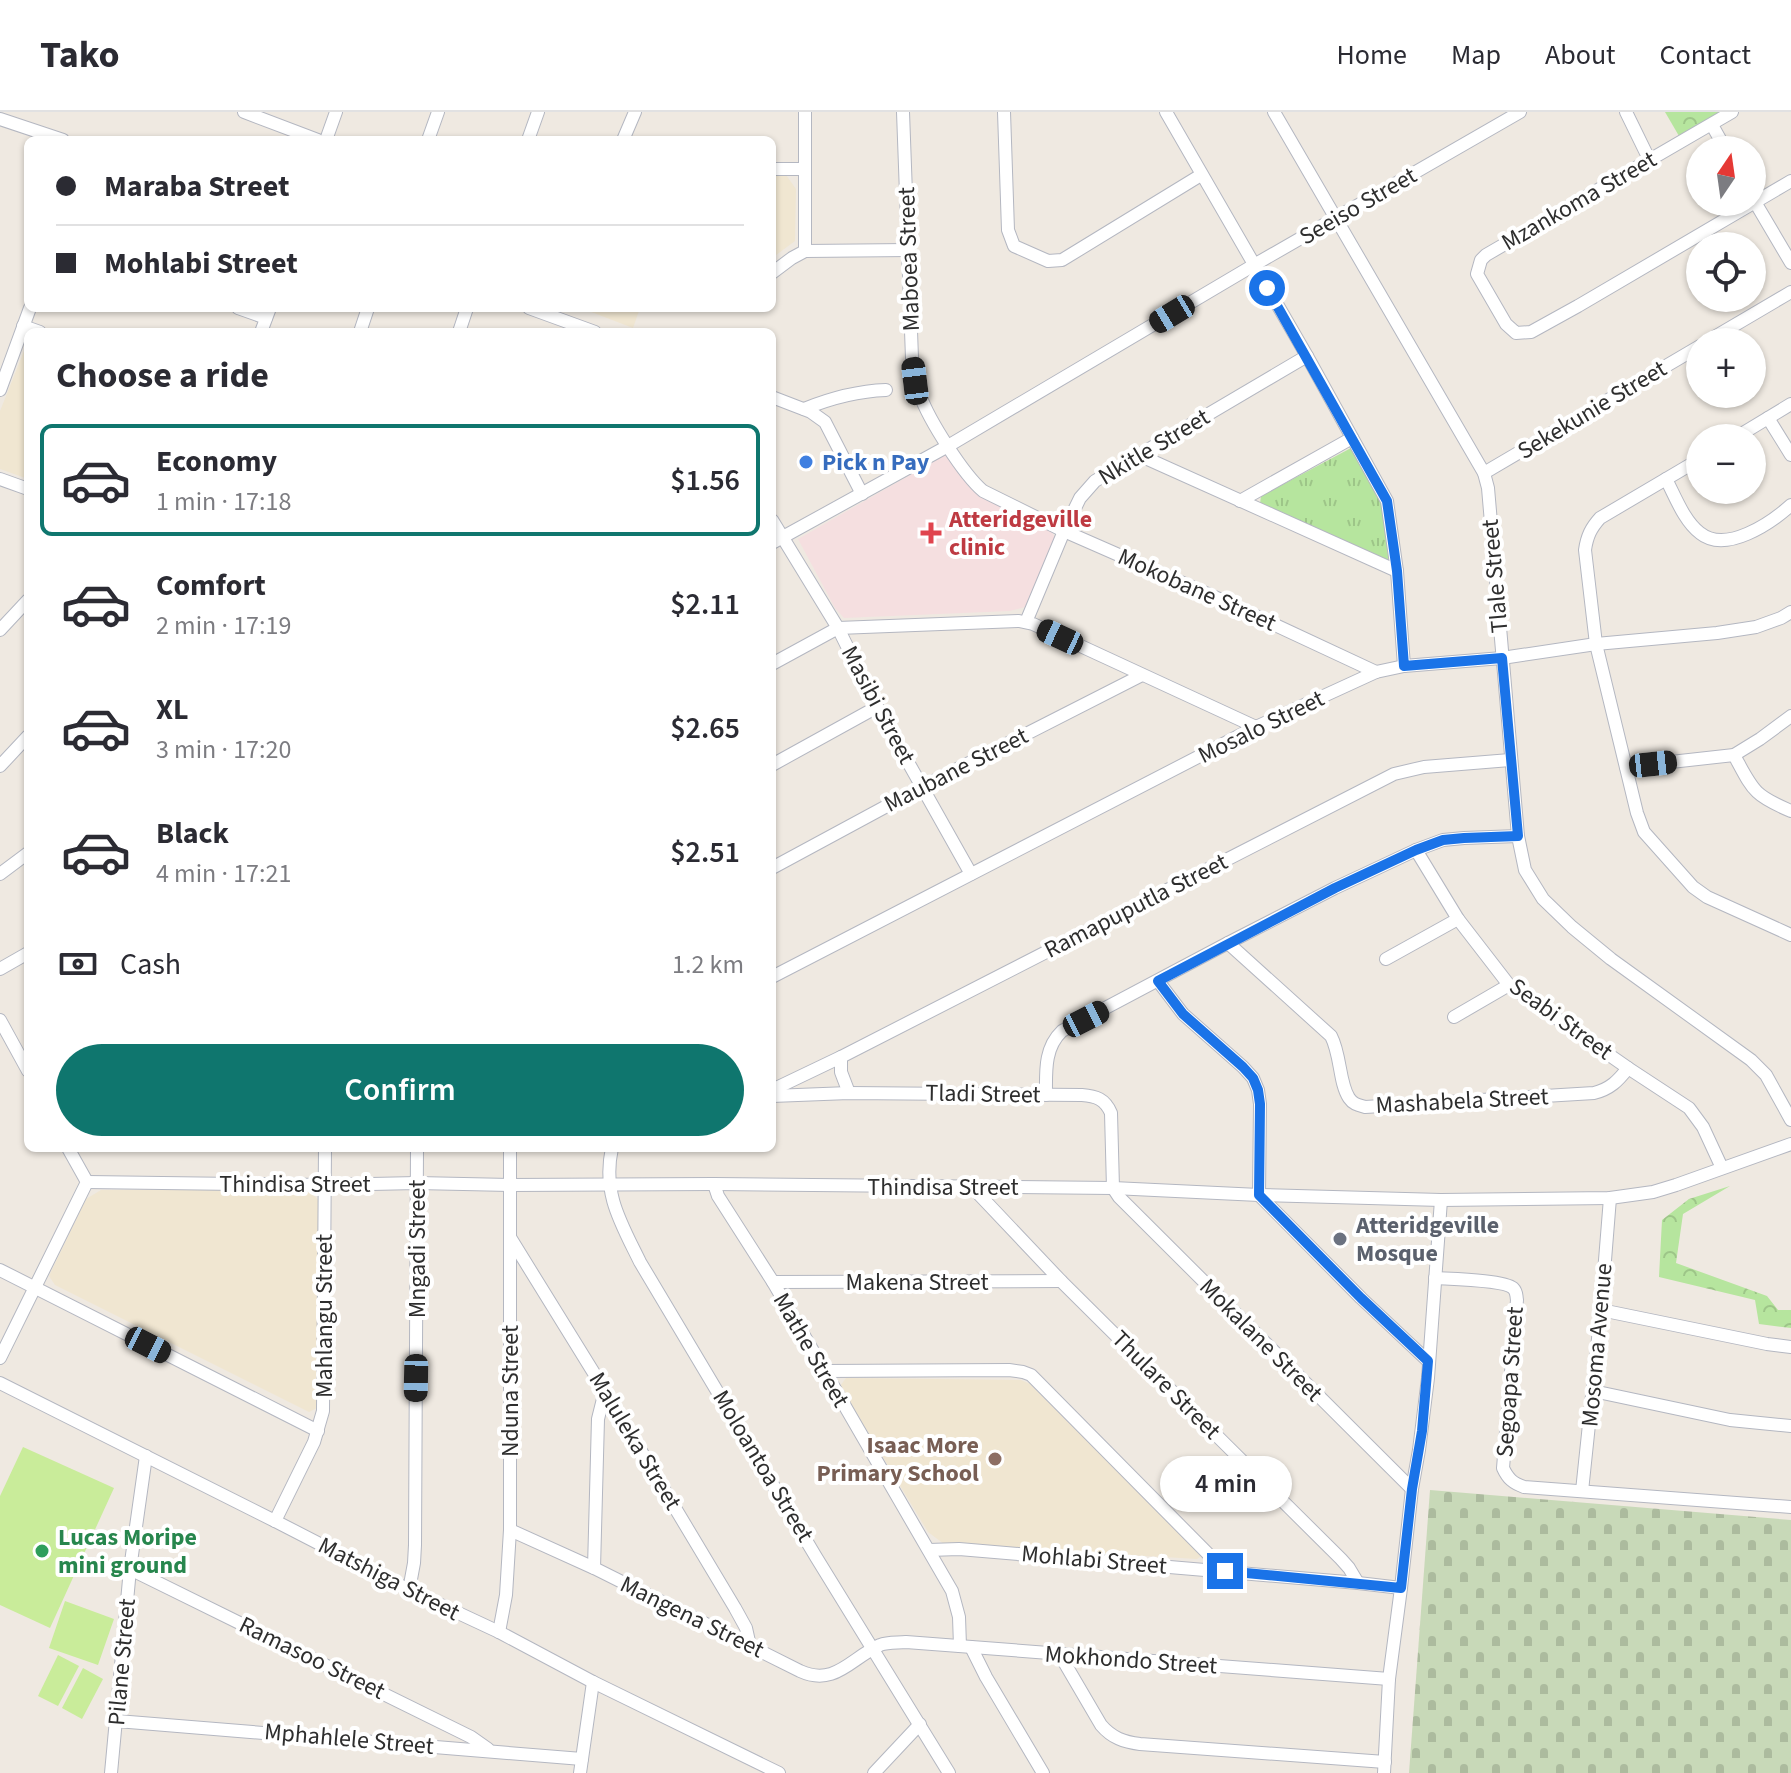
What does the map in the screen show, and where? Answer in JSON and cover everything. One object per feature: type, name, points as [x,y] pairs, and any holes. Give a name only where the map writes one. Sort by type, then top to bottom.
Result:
[{"type":"street","points":[[244,112],[307,136]]},
{"type":"street","points":[[327,136],[336,112]]},
{"type":"street","points":[[429,136],[438,112]]},
{"type":"street","points":[[529,136],[538,112]]},
{"type":"street","points":[[625,136],[635,112]]},
{"type":"street","points":[[805,112],[805,251]]},
{"type":"street","name":"Maboea Street","points":[[903,112],[915,381],[948,446]]},
{"type":"street","points":[[1004,112],[1008,230],[1014,246],[1048,261],[1062,260],[1201,175]]},
{"type":"street","points":[[1166,112],[1387,501],[1397,571],[1404,666]]},
{"type":"street","name":"Tlale Street","points":[[1274,112],[1484,473],[1488,488],[1510,760],[1525,870],[1543,899],[1572,927],[1760,1068],[1791,1120]]},
{"type":"street","name":"Seeiso Street","points":[[777,540],[948,446],[1520,112]]},
{"type":"street","points":[[1626,112],[1649,159]]},
{"type":"street","name":"Mzankoma Street","points":[[1725,216],[1578,306],[1525,334],[1516,333],[1506,324],[1477,274],[1486,255],[1732,112]]},
{"type":"street","points":[[0,119],[51,136]]},
{"type":"street","points":[[1712,125],[1718,136]]},
{"type":"street","points":[[776,169],[804,169]]},
{"type":"street","points":[[1766,192],[1791,181]]},
{"type":"street","points":[[1764,216],[1791,263]]},
{"type":"street","points":[[776,270],[805,251],[909,250]]},
{"type":"street","points":[[1730,328],[1791,292]]},
{"type":"street","points":[[0,390],[28,312]]},
{"type":"street","points":[[540,312],[584,328]]},
{"type":"street","points":[[23,326],[29,328]]},
{"type":"street","name":"Sekekunie Street","points":[[1484,473],[1686,354]]},
{"type":"street","name":"Nkitle Street","points":[[1026,622],[1080,498],[1095,481],[1307,356]]},
{"type":"street","points":[[804,409],[831,398],[862,391],[886,390]]},
{"type":"street","points":[[776,398],[819,416],[825,422],[862,494]]},
{"type":"street","points":[[1758,424],[1791,404]]},
{"type":"street","points":[[1768,418],[1791,455]]},
{"type":"street","points":[[1240,501],[1352,438]]},
{"type":"street","name":"Mokobane Street","points":[[948,446],[983,491],[1064,531],[1376,672]]},
{"type":"street","points":[[1141,456],[1397,571]]},
{"type":"street","points":[[1686,467],[1600,518],[1592,527],[1585,550],[1596,644],[1644,832],[1686,881],[1707,897],[1791,935]]},
{"type":"street","points":[[0,479],[24,488]]},
{"type":"street","points":[[1666,479],[1690,522],[1701,535],[1716,539],[1735,538],[1755,531],[1791,505]]},
{"type":"street","name":"Masibi Street","points":[[777,540],[838,628],[877,707],[971,874]]},
{"type":"street","points":[[0,630],[24,604]]},
{"type":"street","name":"Mosalo Street","points":[[776,975],[1256,727],[1376,672],[1404,666],[1502,658],[1596,644],[1746,629],[1791,612]]},
{"type":"street","points":[[776,662],[838,628],[1026,622],[1256,727]]},
{"type":"street","name":"Maubane Street","points":[[776,866],[922,787],[1142,675]]},
{"type":"street","points":[[776,763],[877,707]]},
{"type":"street","points":[[1626,767],[1734,755],[1791,716]]},
{"type":"street","points":[[0,766],[24,740]]},
{"type":"street","points":[[1734,755],[1759,795],[1791,811]]},
{"type":"street","name":"Ramapuputla Street","points":[[776,1091],[1394,774],[1424,767],[1510,760]]},
{"type":"street","points":[[1046,1095],[1047,1056],[1062,1031],[1335,888],[1416,850],[1443,840],[1518,836]]},
{"type":"street","name":"Seabi Street","points":[[1416,850],[1458,919],[1509,985],[1689,1108],[1703,1127],[1722,1168]]},
{"type":"street","points":[[0,874],[24,856]]},
{"type":"street","points":[[1386,959],[1458,919]]},
{"type":"street","name":"Mashabela Street","points":[[1228,943],[1331,1036],[1339,1053],[1347,1096],[1356,1105],[1365,1107],[1594,1093],[1607,1090],[1628,1068]]},
{"type":"street","points":[[0,969],[24,955]]},
{"type":"street","points":[[1158,981],[1183,1014],[1253,1078],[1260,1104],[1259,1195],[1428,1361]]},
{"type":"street","points":[[1454,1017],[1509,985]]},
{"type":"street","points":[[0,1020],[24,1064]]},
{"type":"street","points":[[841,1057],[841,1072],[849,1093]]},
{"type":"street","name":"Tladi Street","points":[[776,1093],[1100,1098],[1111,1113],[1113,1188]]},
{"type":"street","name":"Thindisa Street","points":[[87,1182],[1113,1188],[1441,1200],[1610,1198],[1653,1192],[1791,1144]]},
{"type":"street","points":[[0,1358],[87,1182],[70,1152]]},
{"type":"street","name":"Mahlangu Street","points":[[275,1521],[318,1431],[323,1411],[325,1152]]},
{"type":"street","name":"Mngadi Street","points":[[409,1590],[415,1545],[417,1152]]},
{"type":"street","name":"Nduna Street","points":[[499,1632],[506,1595],[510,1530],[510,1152]]},
{"type":"street","name":"Moloantoa Street","points":[[611,1152],[608,1185],[616,1213],[640,1262],[949,1773]]},
{"type":"street","name":"Mathe Street","points":[[714,1184],[718,1196],[773,1282],[929,1550],[955,1600],[966,1647]]},
{"type":"street","name":"Thulare Street","points":[[972,1187],[1061,1281],[1341,1559],[1358,1583]]},
{"type":"street","name":"Mokalane Street","points":[[1113,1188],[1412,1489]]},
{"type":"street","name":"Mosoma Avenue","points":[[1582,1491],[1610,1198]]},
{"type":"street","points":[[1060,1655],[1101,1725],[1117,1738],[1140,1744],[1384,1767],[1389,1679],[1422,1431],[1441,1200]]},
{"type":"street","name":"Maluleka Street","points":[[511,1239],[741,1618],[750,1646]]},
{"type":"street","points":[[0,1270],[318,1431]]},
{"type":"street","name":"Segoapa Street","points":[[1435,1278],[1499,1283],[1512,1287],[1516,1292],[1503,1468],[1510,1481],[1524,1487],[1582,1491]]},
{"type":"street","name":"Makena Street","points":[[773,1282],[1061,1281]]},
{"type":"street","points":[[1601,1310],[1791,1347]]},
{"type":"street","points":[[823,1371],[1009,1370],[1031,1375],[1225,1571]]},
{"type":"street","name":"Matshiga Street","points":[[0,1383],[779,1773]]},
{"type":"street","points":[[594,1568],[598,1419],[605,1391]]},
{"type":"street","points":[[1593,1391],[1730,1420],[1791,1426]]},
{"type":"street","name":"Pilane Street","points":[[111,1773],[130,1569],[146,1456]]},
{"type":"street","points":[[1582,1491],[1791,1507]]},
{"type":"street","name":"Mangena Street","points":[[510,1530],[594,1568],[809,1675],[832,1674],[874,1649]]},
{"type":"street","name":"Mohlabi Street","points":[[929,1550],[959,1549],[1401,1588]]},
{"type":"street","name":"Ramasoo Street","points":[[130,1569],[471,1737],[491,1751]]},
{"type":"street","name":"Mokhondo Street","points":[[874,1649],[881,1645],[906,1642],[1389,1679]]},
{"type":"street","points":[[966,1647],[1043,1773]]},
{"type":"street","points":[[580,1773],[593,1682]]},
{"type":"street","name":"Mphahlele Street","points":[[117,1721],[582,1759]]},
{"type":"street","points":[[874,1773],[920,1724]]},
{"type":"shaded area","points":[[776,175],[786,175],[796,189],[795,241],[776,255]]},
{"type":"shaded area","points":[[591,312],[639,312],[633,328]]},
{"type":"shaded area","points":[[24,351],[24,478],[0,469],[0,411]]},
{"type":"shaded area","name":"Atteridgeville clinic","points":[[945,455],[977,492],[1048,526],[1056,539],[1025,607],[1010,611],[844,618],[835,608],[798,539]]},
{"type":"shaded area","points":[[101,1190],[309,1190],[319,1201],[319,1407],[309,1412],[55,1285],[49,1276],[86,1199]]},
{"type":"shaded area","name":"Isaac More Primary School","points":[[846,1378],[1021,1380],[1030,1384],[1203,1555],[1197,1559],[944,1544],[928,1532],[840,1386]]},
{"type":"green space","points":[[1665,112],[1721,112],[1679,136]]},
{"type":"green space","points":[[1351,448],[1387,510],[1389,561],[1260,504],[1261,496]]},
{"type":"green space","points":[[1730,1186],[1683,1214],[1676,1263],[1767,1296],[1778,1310],[1791,1310],[1791,1328],[1759,1324],[1755,1300],[1659,1277],[1662,1220],[1689,1199]]},
{"type":"green space","name":"Lucas Moripe mini ground","points":[[23,1447],[114,1488],[50,1628],[0,1605],[0,1496]]},
{"type":"green space","points":[[1430,1490],[1791,1520],[1791,1773],[1409,1773]]},
{"type":"green space","points":[[65,1601],[114,1619],[98,1665],[49,1648]]},
{"type":"green space","points":[[58,1655],[79,1666],[58,1706],[38,1696]]},
{"type":"green space","points":[[83,1668],[103,1679],[82,1719],[62,1708]]},
{"type":"place","name":"Pick n Pay","points":[[806,462]]},
{"type":"place","name":"Atteridgeville clinic","points":[[931,533]]},
{"type":"place","name":"Atteridgeville Mosque","points":[[1340,1239]]},
{"type":"place","name":"Isaac More Primary School","points":[[995,1459]]},
{"type":"place","name":"Lucas Moripe mini ground","points":[[42,1551]]},
{"type":"route","points":[[1225,1571],[1401,1588],[1428,1361],[1259,1195],[1260,1104],[1253,1078],[1183,1014],[1158,981],[1335,888],[1416,850],[1443,840],[1518,836],[1502,658],[1404,666],[1397,571],[1387,501],[1267,288]]}]
